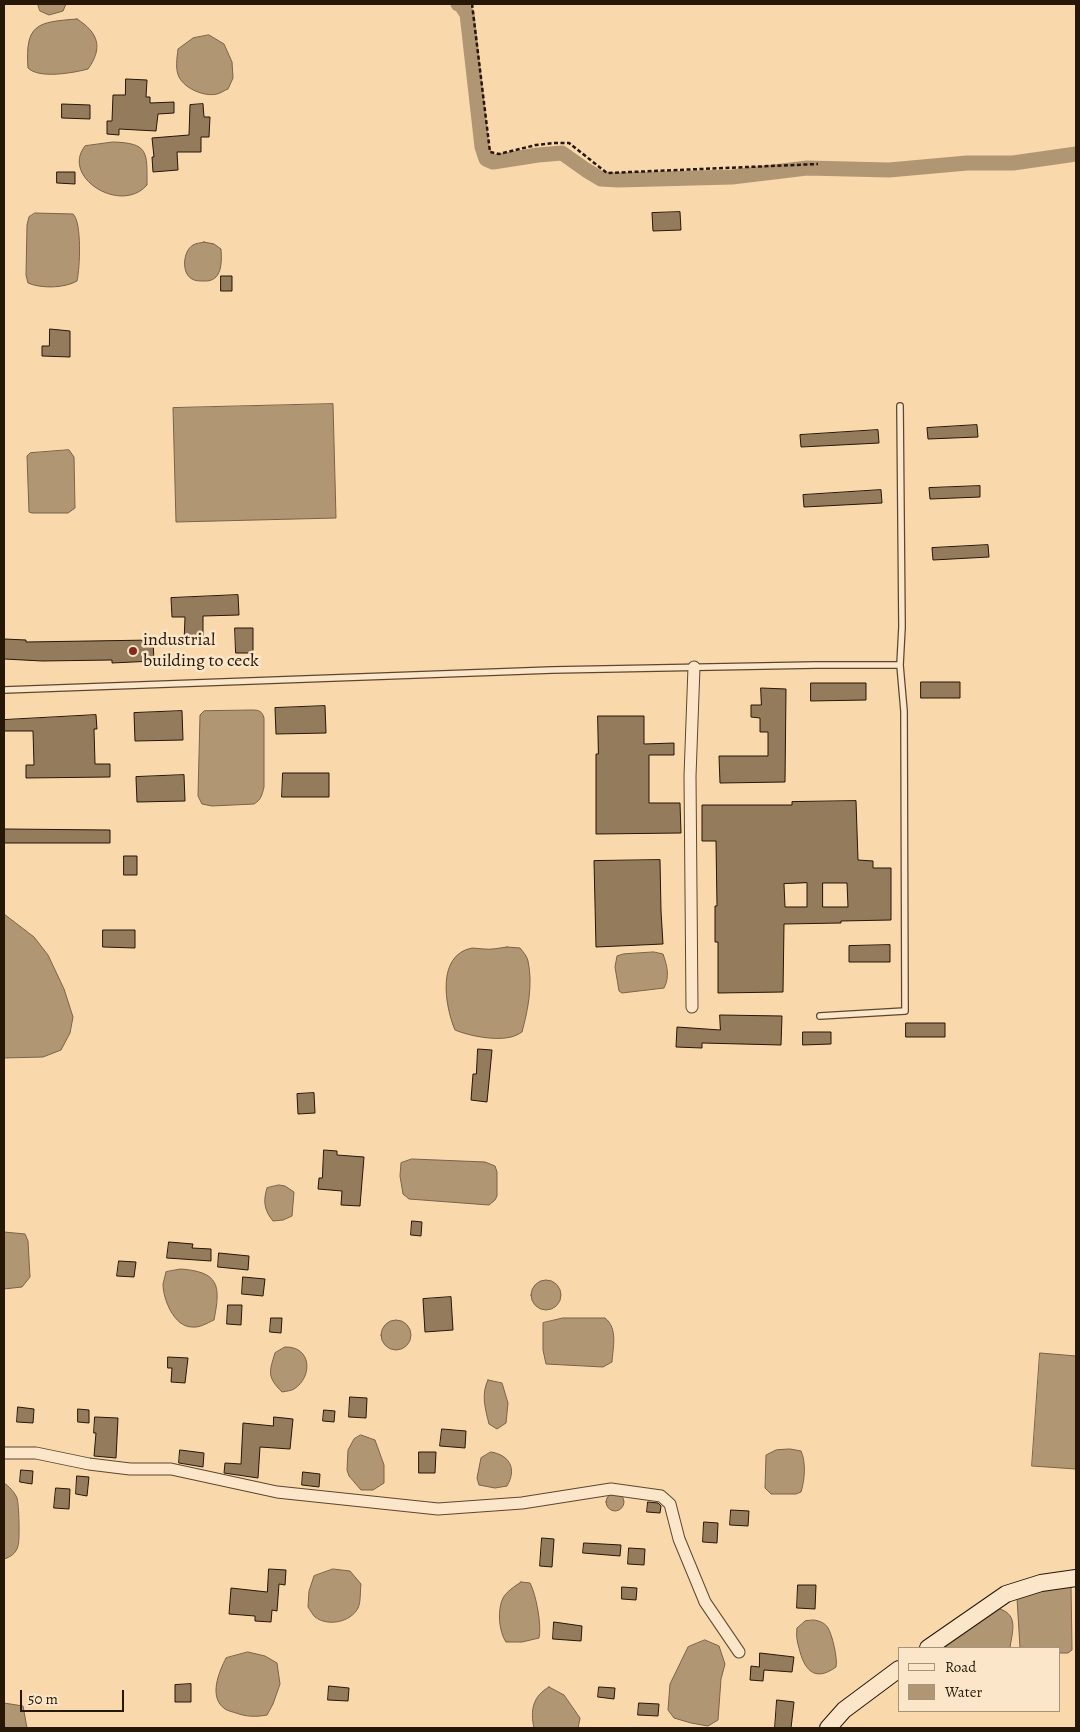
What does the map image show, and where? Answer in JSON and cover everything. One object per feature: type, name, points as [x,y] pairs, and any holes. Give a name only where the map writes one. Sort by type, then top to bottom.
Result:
[{"type":"street","points":[[692,1007],[690,776],[694,667]]},
{"type":"street","points":[[4,1452],[36,1453],[89,1464],[130,1469],[171,1468],[277,1492],[438,1509],[522,1503],[611,1489],[661,1496],[670,1504],[679,1539],[705,1602],[739,1652]]},
{"type":"street","points":[[929,1647],[1006,1594],[1041,1583],[1076,1578]]},
{"type":"street","points":[[828,1728],[844,1710],[898,1670]]},
{"type":"lane","points":[[820,1016],[905,1011],[904,710],[900,665],[902,627],[900,406]]},
{"type":"lane","points":[[4,690],[552,670],[825,664],[900,665]]},
{"type":"path","points":[[472,4],[490,152],[492,153],[500,154],[553,143],[569,143],[607,173],[818,164]]},
{"type":"water","points":[[38,4],[66,4],[63,11],[49,15],[40,11]]},
{"type":"water","points":[[77,19],[90,30],[96,41],[96,54],[88,69],[48,74],[28,68],[29,42],[36,28],[52,22]]},
{"type":"water","points":[[209,35],[224,44],[232,62],[233,78],[228,89],[212,95],[201,93],[186,85],[179,77],[177,67],[178,49],[193,38]]},
{"type":"water","points":[[113,142],[134,144],[144,152],[147,164],[147,185],[136,193],[123,196],[109,194],[87,180],[80,169],[79,158],[85,146]]},
{"type":"water","points":[[35,213],[73,214],[78,226],[80,246],[77,281],[53,287],[28,283],[26,275],[27,225],[29,217]]},
{"type":"water","points":[[204,242],[214,244],[221,249],[220,271],[218,275],[210,280],[196,281],[188,276],[186,272],[185,257],[193,245]]},
{"type":"water","points":[[333,404],[336,518],[176,522],[173,408]]},
{"type":"water","points":[[69,450],[74,457],[75,508],[68,513],[29,512],[27,456],[30,453]]},
{"type":"water","points":[[204,711],[260,711],[264,718],[264,787],[261,797],[254,804],[212,806],[202,804],[198,796],[200,715]]},
{"type":"water","points":[[4,914],[34,937],[48,955],[64,989],[73,1017],[70,1033],[61,1050],[43,1057],[4,1058]]},
{"type":"water","points":[[472,948],[520,948],[528,961],[529,997],[522,1032],[511,1037],[490,1038],[455,1030],[446,995],[448,971],[453,960],[461,953]]},
{"type":"water","points":[[654,952],[663,954],[666,962],[667,975],[664,988],[622,993],[619,991],[615,967],[617,956]]},
{"type":"water","points":[[412,1159],[485,1162],[495,1166],[497,1172],[497,1196],[489,1205],[409,1199],[403,1194],[400,1176],[401,1163]]},
{"type":"water","points":[[279,1185],[285,1186],[294,1192],[292,1216],[283,1220],[273,1221],[266,1209],[265,1197],[267,1188]]},
{"type":"water","points":[[4,1232],[25,1234],[28,1241],[30,1277],[22,1287],[4,1289]]},
{"type":"water","points":[[181,1269],[203,1273],[214,1282],[217,1289],[217,1298],[214,1320],[198,1327],[186,1326],[171,1311],[167,1304],[163,1284],[166,1272]]},
{"type":"water","points":[[546,1280],[557,1284],[561,1295],[557,1306],[546,1310],[535,1306],[531,1295],[535,1284]]},
{"type":"water","points":[[563,1318],[605,1318],[612,1327],[613,1332],[612,1362],[603,1367],[546,1364],[543,1350],[543,1323]]},
{"type":"water","points":[[396,1320],[407,1324],[411,1335],[407,1346],[396,1350],[385,1346],[381,1335],[385,1324]]},
{"type":"water","points":[[285,1347],[300,1351],[305,1357],[307,1370],[300,1384],[293,1390],[282,1392],[272,1378],[271,1365],[275,1353]]},
{"type":"water","points":[[1040,1353],[1076,1356],[1076,1469],[1032,1466]]},
{"type":"water","points":[[488,1380],[502,1383],[508,1403],[506,1423],[497,1429],[489,1424],[485,1407],[484,1396]]},
{"type":"water","points":[[361,1435],[375,1440],[384,1465],[384,1483],[373,1490],[361,1490],[349,1476],[347,1470],[348,1450],[354,1439]]},
{"type":"water","points":[[790,1449],[801,1451],[803,1455],[804,1471],[801,1492],[796,1494],[771,1494],[765,1488],[766,1455],[776,1450]]},
{"type":"water","points":[[491,1452],[503,1456],[510,1464],[511,1474],[507,1486],[495,1488],[479,1485],[477,1478],[481,1458]]},
{"type":"water","points":[[4,1483],[17,1498],[19,1543],[13,1555],[4,1559]]},
{"type":"water","points":[[615,1493],[621,1496],[624,1502],[621,1508],[615,1511],[609,1508],[606,1502],[609,1496]]},
{"type":"water","points":[[333,1569],[350,1571],[361,1584],[360,1603],[355,1613],[345,1620],[326,1622],[315,1617],[308,1607],[309,1591],[314,1576]]},
{"type":"water","points":[[521,1582],[530,1583],[534,1595],[539,1618],[539,1638],[522,1642],[506,1642],[500,1621],[501,1603],[506,1594]]},
{"type":"water","points":[[1071,1583],[1072,1650],[1068,1653],[1060,1653],[1060,1647],[1020,1647],[1017,1598],[1021,1595]]},
{"type":"water","points":[[1000,1609],[1010,1615],[1013,1625],[1010,1647],[946,1647],[947,1641],[989,1611]]},
{"type":"water","points":[[814,1620],[822,1622],[828,1628],[835,1653],[836,1667],[822,1674],[816,1674],[807,1667],[801,1656],[797,1638],[797,1628],[805,1621]]},
{"type":"water","points":[[705,1640],[719,1646],[725,1664],[721,1679],[718,1720],[708,1726],[674,1718],[668,1710],[670,1684],[688,1647]]},
{"type":"water","points":[[248,1652],[265,1656],[277,1663],[280,1684],[267,1715],[248,1716],[229,1711],[220,1704],[217,1698],[216,1684],[226,1658]]},
{"type":"water","points":[[549,1687],[564,1695],[580,1718],[578,1728],[534,1728],[532,1715],[534,1704],[539,1695]]},
{"type":"water","points":[[4,1703],[23,1706],[27,1728],[4,1728]]},
{"type":"building","points":[[126,79],[147,80],[146,97],[150,97],[150,103],[174,102],[174,113],[158,114],[156,131],[119,129],[119,135],[107,134],[107,121],[112,121],[113,95],[125,95]]},
{"type":"building","points":[[62,104],[90,105],[90,119],[62,118]]},
{"type":"building","points":[[203,104],[204,117],[210,117],[209,137],[201,137],[201,152],[177,152],[178,170],[153,172],[152,138],[189,135],[190,105]]},
{"type":"building","points":[[57,172],[75,172],[75,184],[57,183]]},
{"type":"building","points":[[680,212],[681,230],[653,231],[652,213]]},
{"type":"building","points":[[221,276],[232,276],[232,291],[221,291]]},
{"type":"building","points":[[50,329],[70,331],[70,357],[42,356],[42,346],[49,346]]},
{"type":"building","points":[[977,425],[978,437],[928,439],[927,428]]},
{"type":"building","points":[[878,430],[879,443],[801,447],[800,435]]},
{"type":"building","points":[[980,486],[980,497],[930,499],[929,488]]},
{"type":"building","points":[[881,490],[882,503],[804,507],[803,495]]},
{"type":"building","points":[[988,545],[989,557],[933,560],[932,548]]},
{"type":"building","points":[[238,595],[239,615],[203,616],[203,643],[184,643],[185,617],[172,617],[171,598]]},
{"type":"building","points":[[235,628],[253,628],[253,653],[236,653]]},
{"type":"building","points":[[4,639],[26,640],[26,642],[153,640],[154,661],[112,663],[112,660],[42,661],[4,659]]},
{"type":"building","points":[[921,682],[960,682],[960,698],[921,698]]},
{"type":"building","points":[[811,683],[866,683],[866,700],[811,701]]},
{"type":"building","points":[[761,688],[786,689],[785,782],[720,783],[719,756],[768,756],[768,732],[760,732],[760,718],[751,717],[751,705],[761,705]]},
{"type":"building","points":[[325,706],[326,733],[276,734],[275,708]]},
{"type":"building","points":[[182,711],[183,740],[135,741],[134,713]]},
{"type":"building","points":[[96,715],[97,729],[94,729],[95,764],[110,764],[110,777],[26,778],[26,765],[34,765],[33,731],[4,731],[4,720]]},
{"type":"building","points":[[598,716],[644,716],[644,744],[674,743],[674,755],[649,755],[649,803],[680,803],[681,833],[596,834]]},
{"type":"building","points":[[283,773],[329,773],[329,797],[282,797]]},
{"type":"building","points":[[184,775],[185,801],[137,802],[136,777]]},
{"type":"building","points":[[856,801],[858,860],[873,861],[873,868],[891,868],[891,920],[784,924],[783,992],[718,993],[718,942],[715,942],[715,906],[717,906],[716,841],[702,841],[702,805],[792,805],[792,802]],"holes":[[[807,883],[807,907],[785,907],[784,884]],[[823,883],[847,883],[848,907],[823,907]]]},
{"type":"building","points":[[4,829],[110,830],[110,843],[4,843]]},
{"type":"building","points":[[124,856],[137,856],[137,875],[124,875]]},
{"type":"building","points":[[660,860],[663,944],[596,947],[594,861]]},
{"type":"building","points":[[103,930],[135,930],[135,948],[103,947]]},
{"type":"building","points":[[890,945],[890,962],[849,962],[849,946]]},
{"type":"building","points":[[720,1015],[782,1016],[781,1045],[702,1043],[702,1048],[676,1047],[677,1027],[720,1030]]},
{"type":"building","points":[[906,1023],[945,1023],[945,1037],[906,1037]]},
{"type":"building","points":[[803,1032],[831,1032],[831,1044],[803,1045]]},
{"type":"building","points":[[478,1049],[492,1050],[487,1102],[471,1100],[473,1074],[476,1074]]},
{"type":"building","points":[[314,1093],[315,1113],[298,1114],[297,1094]]},
{"type":"building","points":[[324,1150],[337,1151],[337,1155],[364,1157],[360,1206],[341,1205],[342,1191],[318,1189],[319,1178],[322,1178]]},
{"type":"building","points":[[412,1221],[422,1222],[421,1236],[411,1235]]},
{"type":"building","points":[[169,1242],[193,1244],[192,1248],[211,1249],[211,1261],[167,1258]]},
{"type":"building","points":[[219,1253],[249,1256],[248,1270],[218,1267]]},
{"type":"building","points":[[119,1261],[136,1262],[134,1277],[117,1276]]},
{"type":"building","points":[[243,1277],[265,1279],[263,1296],[242,1294]]},
{"type":"building","points":[[451,1297],[453,1330],[425,1332],[423,1299]]},
{"type":"building","points":[[228,1305],[242,1305],[241,1325],[227,1324]]},
{"type":"building","points":[[271,1318],[282,1318],[281,1333],[270,1332]]},
{"type":"building","points":[[168,1357],[188,1358],[185,1383],[171,1382],[172,1368],[168,1368]]},
{"type":"building","points":[[350,1397],[367,1398],[366,1418],[349,1417]]},
{"type":"building","points":[[18,1407],[34,1409],[33,1423],[17,1422]]},
{"type":"building","points":[[78,1409],[89,1410],[89,1423],[78,1422]]},
{"type":"building","points":[[324,1410],[335,1411],[334,1422],[323,1421]]},
{"type":"building","points":[[95,1417],[118,1418],[116,1458],[94,1456]]},
{"type":"building","points":[[274,1417],[293,1419],[290,1449],[260,1447],[258,1478],[224,1473],[225,1463],[241,1464],[243,1423],[273,1426]]},
{"type":"building","points":[[442,1429],[466,1431],[465,1448],[440,1446]]},
{"type":"building","points":[[180,1450],[204,1453],[203,1467],[179,1463]]},
{"type":"building","points":[[419,1452],[436,1452],[435,1473],[419,1473]]},
{"type":"building","points":[[21,1470],[33,1471],[32,1484],[20,1482]]},
{"type":"building","points":[[303,1472],[320,1474],[319,1487],[302,1485]]},
{"type":"building","points":[[77,1476],[89,1477],[87,1496],[76,1494]]},
{"type":"building","points":[[56,1488],[70,1489],[69,1509],[54,1508]]},
{"type":"building","points":[[648,1502],[658,1503],[661,1506],[660,1513],[647,1512]]},
{"type":"building","points":[[731,1510],[749,1511],[748,1526],[730,1525]]},
{"type":"building","points":[[704,1522],[718,1523],[717,1543],[703,1542]]},
{"type":"building","points":[[542,1538],[554,1539],[552,1567],[540,1566]]},
{"type":"building","points":[[584,1543],[621,1545],[620,1556],[583,1553]]},
{"type":"building","points":[[629,1548],[645,1549],[644,1565],[628,1564]]},
{"type":"building","points":[[269,1569],[286,1570],[285,1585],[279,1584],[277,1611],[272,1610],[271,1622],[255,1621],[255,1616],[229,1614],[231,1588],[267,1592]]},
{"type":"building","points":[[798,1585],[816,1585],[815,1609],[797,1608]]},
{"type":"building","points":[[622,1587],[637,1588],[636,1600],[622,1599]]},
{"type":"building","points":[[554,1622],[582,1626],[581,1641],[553,1639]]},
{"type":"building","points":[[760,1653],[794,1657],[792,1672],[764,1670],[763,1681],[750,1680],[751,1666],[759,1667]]},
{"type":"building","points":[[191,1684],[191,1702],[175,1702],[175,1685]]},
{"type":"building","points":[[329,1686],[349,1688],[348,1701],[328,1700]]},
{"type":"building","points":[[599,1687],[615,1688],[614,1699],[598,1697]]},
{"type":"building","points":[[777,1700],[794,1702],[791,1728],[775,1728]]},
{"type":"building","points":[[639,1703],[659,1704],[658,1716],[638,1715]]},
{"type":"waterway","points":[[458,4],[461,5],[467,14],[482,147],[486,159],[493,162],[562,153],[601,179],[618,180],[732,177],[807,168],[889,170],[967,163],[1013,163],[1076,154]]},
{"type":"place","name":"industrial building to ceck","points":[[133,651]]}]
